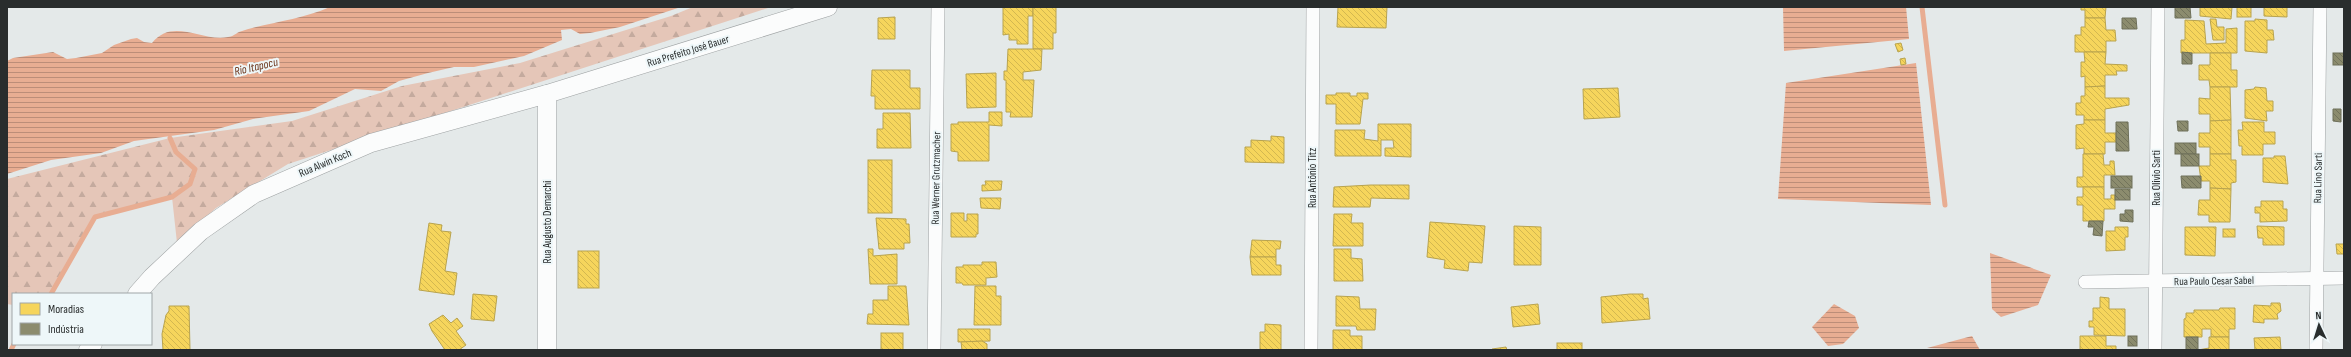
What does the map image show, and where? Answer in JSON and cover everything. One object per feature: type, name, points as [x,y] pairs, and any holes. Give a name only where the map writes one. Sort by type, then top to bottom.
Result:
[{"type":"street","name":"Rua Prefeito José Bauer","points":[[547,94],[828,7]]},
{"type":"street","name":"Rua Werner Grutzmacher","points":[[934,350],[938,7]]},
{"type":"street","name":"Rua Antônio Titz","points":[[1311,350],[1313,7]]},
{"type":"street","name":"Rua Olivio Sarti","points":[[2155,350],[2158,7]]},
{"type":"street","name":"Rua Lino Sarti","points":[[2316,350],[2320,7]]},
{"type":"street","name":"Rua Alwin Koch","points":[[137,293],[201,231],[254,194],[371,143],[547,94]]},
{"type":"street","name":"Rua Augusto Demarchi","points":[[547,94],[547,350]]},
{"type":"street","name":"Rua Paulo Cesar Sabel","points":[[2085,282],[2155,283],[2344,278]]},
{"type":"green space","points":[[693,7],[771,7],[288,164],[216,208],[177,243],[172,197],[95,217],[52,293],[12,293],[12,305],[7,304],[7,179],[170,138],[292,121],[402,86],[520,63],[671,16]]},
{"type":"water","name":"Rio Itapocu","points":[[330,7],[681,7],[620,27],[590,33],[580,34],[571,29],[561,30],[562,40],[524,56],[474,67],[454,67],[428,73],[399,81],[381,91],[355,89],[309,111],[253,119],[214,130],[134,141],[101,153],[51,160],[7,174],[7,61],[13,58],[53,52],[67,59],[76,58],[102,53],[114,45],[131,39],[137,38],[144,42],[152,43],[160,35],[178,31],[218,38],[229,37],[239,32],[308,15]]},
{"type":"water","points":[[1783,7],[1906,7],[1909,39],[1784,51]]},
{"type":"water","points":[[1916,63],[1931,205],[1778,199],[1786,83]]},
{"type":"water","points":[[1990,253],[2051,275],[2038,305],[2001,317],[1992,309]]},
{"type":"water","points":[[1834,304],[1855,316],[1859,328],[1843,344],[1828,346],[1812,327]]},
{"type":"water","points":[[1972,336],[1980,350],[1927,348]]},
{"type":"building: Moradias","points":[[1003,7],[1033,7],[1033,16],[1028,16],[1028,44],[1017,44],[1017,40],[1009,40],[1009,34],[1003,35]]},
{"type":"building: Moradias","points":[[1033,7],[1056,7],[1056,33],[1053,33],[1053,49],[1033,49]]},
{"type":"building: Moradias","points":[[1338,7],[1387,7],[1386,28],[1337,27]]},
{"type":"building: Moradias","points":[[2081,7],[2106,7],[2105,18],[2085,18],[2085,10],[2081,10]]},
{"type":"building: Moradias","points":[[2200,7],[2232,7],[2231,19],[2200,16]]},
{"type":"building: Moradias","points":[[2237,7],[2251,7],[2251,17],[2237,17]]},
{"type":"building: Moradias","points":[[2264,7],[2287,7],[2287,17],[2264,16]]},
{"type":"building: Moradias","points":[[895,17],[895,39],[878,39],[878,18]]},
{"type":"building: Moradias","points":[[2085,18],[2105,18],[2106,30],[2115,30],[2116,41],[2106,41],[2106,52],[2075,52],[2075,35],[2081,35],[2081,27],[2085,27]]},
{"type":"building: Moradias","points":[[2210,19],[2216,19],[2217,27],[2224,27],[2224,40],[2213,40]]},
{"type":"building: Moradias","points":[[2255,19],[2267,20],[2267,30],[2273,30],[2274,40],[2267,40],[2267,53],[2245,51],[2245,21],[2255,21]]},
{"type":"building: Moradias","points":[[2185,20],[2204,21],[2206,44],[2226,43],[2226,29],[2237,28],[2237,53],[2181,53],[2181,40],[2185,40]]},
{"type":"building: Moradias","points":[[1901,43],[1903,50],[1898,52],[1895,44]]},
{"type":"building: Moradias","points":[[1008,49],[1042,49],[1041,70],[1023,72],[1023,80],[1034,80],[1032,117],[1010,117],[1011,112],[1006,112],[1006,80],[1004,80],[1004,71],[1007,71]]},
{"type":"building: Moradias","points":[[2084,52],[2106,52],[2105,64],[2127,65],[2127,71],[2116,71],[2117,75],[2105,75],[2105,86],[2085,87],[2085,76],[2081,77],[2081,62],[2085,62]]},
{"type":"building: Moradias","points":[[2210,53],[2231,53],[2231,70],[2237,70],[2237,87],[2210,87],[2209,80],[2199,80],[2199,65],[2210,65]]},
{"type":"building: Moradias","points":[[1905,58],[1906,64],[1901,65],[1900,59]]},
{"type":"building: Moradias","points":[[872,70],[910,70],[910,88],[920,88],[920,109],[875,109],[875,96],[871,96]]},
{"type":"building: Moradias","points":[[996,73],[996,107],[967,108],[966,74]]},
{"type":"building: Moradias","points":[[2105,86],[2105,98],[2129,98],[2129,105],[2105,109],[2105,120],[2084,120],[2084,115],[2076,115],[2076,103],[2081,103],[2081,96],[2085,96],[2085,87]]},
{"type":"building: Moradias","points":[[2210,87],[2230,87],[2231,120],[2210,121],[2210,114],[2199,114],[2199,98],[2210,99]]},
{"type":"building: Moradias","points":[[2255,87],[2266,88],[2267,101],[2273,101],[2273,111],[2266,111],[2267,121],[2245,118],[2245,90],[2254,89]]},
{"type":"building: Moradias","points":[[1618,88],[1620,117],[1584,119],[1583,89]]},
{"type":"building: Moradias","points":[[1336,93],[1350,93],[1350,96],[1357,96],[1357,93],[1368,93],[1368,99],[1363,99],[1360,124],[1336,124],[1336,104],[1326,104],[1326,95],[1336,95]]},
{"type":"building: Moradias","points":[[989,112],[1002,112],[1002,126],[989,125],[989,161],[958,161],[958,152],[951,151],[951,124],[958,124],[958,122],[989,122]]},
{"type":"building: Moradias","points":[[883,113],[910,113],[911,148],[877,148],[877,129],[883,129]]},
{"type":"building: Moradias","points":[[2084,120],[2105,120],[2105,133],[2116,133],[2116,142],[2105,142],[2105,154],[2084,154],[2084,148],[2076,149],[2076,125],[2084,124]]},
{"type":"building: Moradias","points":[[2231,120],[2231,154],[2210,154],[2210,147],[2199,147],[2199,133],[2210,133],[2210,121]]},
{"type":"building: Moradias","points":[[2242,122],[2264,122],[2264,132],[2275,132],[2275,144],[2263,144],[2263,155],[2242,155],[2242,146],[2239,146],[2238,130],[2243,130]]},
{"type":"building: Moradias","points":[[1378,124],[1411,124],[1411,157],[1385,156],[1385,148],[1394,148],[1393,140],[1381,140],[1381,156],[1335,156],[1335,130],[1365,130],[1364,139],[1378,141]]},
{"type":"building: Moradias","points":[[1271,136],[1284,137],[1284,163],[1245,162],[1245,147],[1251,147],[1251,140],[1271,141]]},
{"type":"building: Moradias","points":[[2083,154],[2103,154],[2104,165],[2110,165],[2110,161],[2114,161],[2115,175],[2104,175],[2104,187],[2077,187],[2077,177],[2083,177]]},
{"type":"building: Moradias","points":[[2210,154],[2231,154],[2231,160],[2236,160],[2236,182],[2231,183],[2231,189],[2210,188],[2210,181],[2201,181],[2199,166],[2210,166]]},
{"type":"building: Moradias","points":[[2274,156],[2285,156],[2288,184],[2263,182],[2263,158],[2274,158]]},
{"type":"building: Moradias","points":[[868,160],[892,160],[892,213],[868,213]]},
{"type":"building: Moradias","points":[[985,181],[1002,181],[1001,190],[982,191],[982,185],[986,185]]},
{"type":"building: Moradias","points":[[1409,185],[1409,199],[1371,198],[1370,207],[1333,207],[1334,187]]},
{"type":"building: Moradias","points":[[2083,187],[2104,187],[2104,199],[2111,199],[2111,195],[2115,195],[2115,209],[2104,209],[2104,221],[2083,221],[2083,205],[2077,205],[2077,197],[2083,197]]},
{"type":"building: Moradias","points":[[2210,188],[2231,189],[2230,222],[2209,222],[2209,215],[2198,215],[2199,200],[2210,200]]},
{"type":"building: Moradias","points":[[980,198],[1001,198],[1000,209],[981,208]]},
{"type":"building: Moradias","points":[[2261,201],[2283,201],[2283,209],[2287,209],[2287,221],[2260,222],[2260,213],[2255,213],[2255,207],[2261,207]]},
{"type":"building: Moradias","points":[[951,213],[964,213],[964,221],[967,221],[967,214],[978,214],[978,234],[976,234],[976,237],[951,237]]},
{"type":"building: Moradias","points":[[1334,214],[1352,214],[1351,223],[1363,223],[1363,246],[1333,246]]},
{"type":"building: Moradias","points":[[876,218],[906,219],[906,224],[909,224],[910,243],[904,243],[904,249],[879,249]]},
{"type":"building: Moradias","points":[[1430,222],[1485,226],[1482,263],[1469,262],[1468,271],[1444,268],[1445,260],[1427,257]]},
{"type":"building: Moradias","points":[[429,223],[442,225],[441,231],[451,232],[445,271],[457,273],[454,295],[419,290]]},
{"type":"building: Moradias","points":[[1514,226],[1541,227],[1541,265],[1514,265]]},
{"type":"building: Moradias","points":[[2257,226],[2284,227],[2284,245],[2263,245],[2263,238],[2258,238]]},
{"type":"building: Moradias","points":[[2115,227],[2128,227],[2128,237],[2125,237],[2125,250],[2106,251],[2106,231],[2115,231]]},
{"type":"building: Moradias","points":[[2185,227],[2216,227],[2215,256],[2185,255]]},
{"type":"building: Moradias","points":[[2223,229],[2235,229],[2235,237],[2223,237]]},
{"type":"building: Moradias","points":[[1252,240],[1281,241],[1280,249],[1276,249],[1276,257],[1250,257]]},
{"type":"building: Moradias","points":[[2336,244],[2344,244],[2344,254],[2337,254]]},
{"type":"building: Moradias","points":[[868,249],[873,249],[873,256],[897,254],[897,284],[870,284]]},
{"type":"building: Moradias","points":[[1334,249],[1351,249],[1351,258],[1362,259],[1363,281],[1334,281]]},
{"type":"building: Moradias","points":[[578,251],[599,251],[599,288],[578,288]]},
{"type":"building: Moradias","points":[[1250,257],[1276,257],[1276,265],[1281,265],[1281,275],[1252,275]]},
{"type":"building: Moradias","points":[[982,262],[996,262],[997,277],[986,278],[986,285],[963,285],[962,283],[956,283],[956,267],[963,267],[963,265],[982,265]]},
{"type":"building: Moradias","points":[[888,286],[906,286],[909,325],[867,324],[868,314],[873,314],[873,300],[888,300]]},
{"type":"building: Moradias","points":[[975,286],[996,286],[996,296],[1001,296],[1001,325],[974,325]]},
{"type":"building: Moradias","points":[[473,294],[497,296],[494,321],[471,319]]},
{"type":"building: Moradias","points":[[1643,294],[1643,299],[1648,298],[1650,319],[1602,323],[1601,297]]},
{"type":"building: Moradias","points":[[1336,296],[1359,297],[1360,309],[1376,309],[1375,330],[1357,330],[1356,326],[1336,326]]},
{"type":"building: Moradias","points":[[2100,297],[2109,298],[2109,309],[2125,309],[2125,336],[2094,335],[2094,327],[2089,327],[2089,321],[2093,321],[2093,308],[2100,308]]},
{"type":"building: Moradias","points":[[2271,303],[2280,303],[2281,311],[2277,314],[2278,319],[2264,319],[2264,323],[2253,322],[2254,305],[2271,306]]},
{"type":"building: Moradias","points":[[1538,304],[1540,324],[1513,327],[1511,307]]},
{"type":"building: Moradias","points":[[169,306],[189,306],[190,350],[163,350],[162,334],[166,315],[169,311]]},
{"type":"building: Moradias","points":[[2220,308],[2235,308],[2235,329],[2229,329],[2229,337],[2211,337],[2211,329],[2202,329],[2202,337],[2184,337],[2184,319],[2186,318],[2186,313],[2194,313],[2194,310],[2219,310]]},
{"type":"building: Moradias","points":[[443,315],[451,323],[457,318],[463,326],[456,331],[466,345],[459,350],[445,350],[432,331],[429,324]]},
{"type":"building: Moradias","points":[[1265,324],[1281,325],[1281,350],[1260,350],[1260,332],[1265,332]]},
{"type":"building: Moradias","points":[[958,329],[990,329],[990,341],[958,342]]},
{"type":"building: Moradias","points":[[1333,330],[1350,330],[1350,336],[1362,336],[1362,350],[1333,350]]},
{"type":"building: Moradias","points":[[881,333],[903,333],[903,350],[881,350]]},
{"type":"building: Moradias","points":[[2080,336],[2106,336],[2106,346],[2116,346],[2116,350],[2080,350]]},
{"type":"building: Moradias","points":[[2209,337],[2229,337],[2229,350],[2198,350],[2209,348]]},
{"type":"building: Moradias","points":[[2280,337],[2281,350],[2255,350],[2254,338]]},
{"type":"building: Moradias","points":[[982,341],[987,344],[987,350],[962,350],[961,342]]},
{"type":"building: Moradias","points":[[1557,343],[1582,343],[1582,350],[1557,350]]},
{"type":"building: Moradias","points":[[1506,347],[1507,350],[1492,350],[1492,349]]},
{"type":"building: Indústria","points":[[2175,7],[2190,7],[2191,18],[2175,18]]},
{"type":"building: Indústria","points":[[2122,18],[2136,18],[2137,29],[2122,29]]},
{"type":"building: Indústria","points":[[2182,52],[2192,53],[2192,64],[2182,64]]},
{"type":"building: Indústria","points":[[2333,53],[2344,53],[2344,65],[2333,65]]},
{"type":"building: Indústria","points":[[2333,109],[2341,109],[2341,122],[2333,121]]},
{"type":"building: Indústria","points":[[2177,121],[2188,121],[2188,131],[2178,131]]},
{"type":"building: Indústria","points":[[2116,122],[2128,122],[2129,151],[2116,151]]},
{"type":"building: Indústria","points":[[2175,143],[2196,143],[2196,154],[2175,154]]},
{"type":"building: Indústria","points":[[2181,154],[2199,154],[2199,166],[2181,166]]},
{"type":"building: Indústria","points":[[2111,176],[2132,176],[2132,188],[2111,188]]},
{"type":"building: Indústria","points":[[2181,176],[2201,176],[2201,188],[2182,188]]},
{"type":"building: Indústria","points":[[2115,189],[2130,189],[2130,200],[2115,200]]},
{"type":"building: Indústria","points":[[2125,210],[2133,210],[2133,222],[2120,221],[2120,214],[2125,214]]},
{"type":"building: Indústria","points":[[2089,221],[2103,221],[2102,236],[2093,235],[2094,227],[2088,227]]},
{"type":"building: Indústria","points":[[2128,336],[2137,336],[2137,346],[2128,346]]},
{"type":"building: Indústria","points":[[2186,337],[2198,337],[2198,350],[2186,350]]},
{"type":"waterway","points":[[1922,7],[1945,205]]},
{"type":"waterway","points":[[52,293],[95,217],[172,197],[190,184],[195,169],[176,152],[170,138]]},
{"type":"waterway","points":[[11,350],[14,345]]}]
